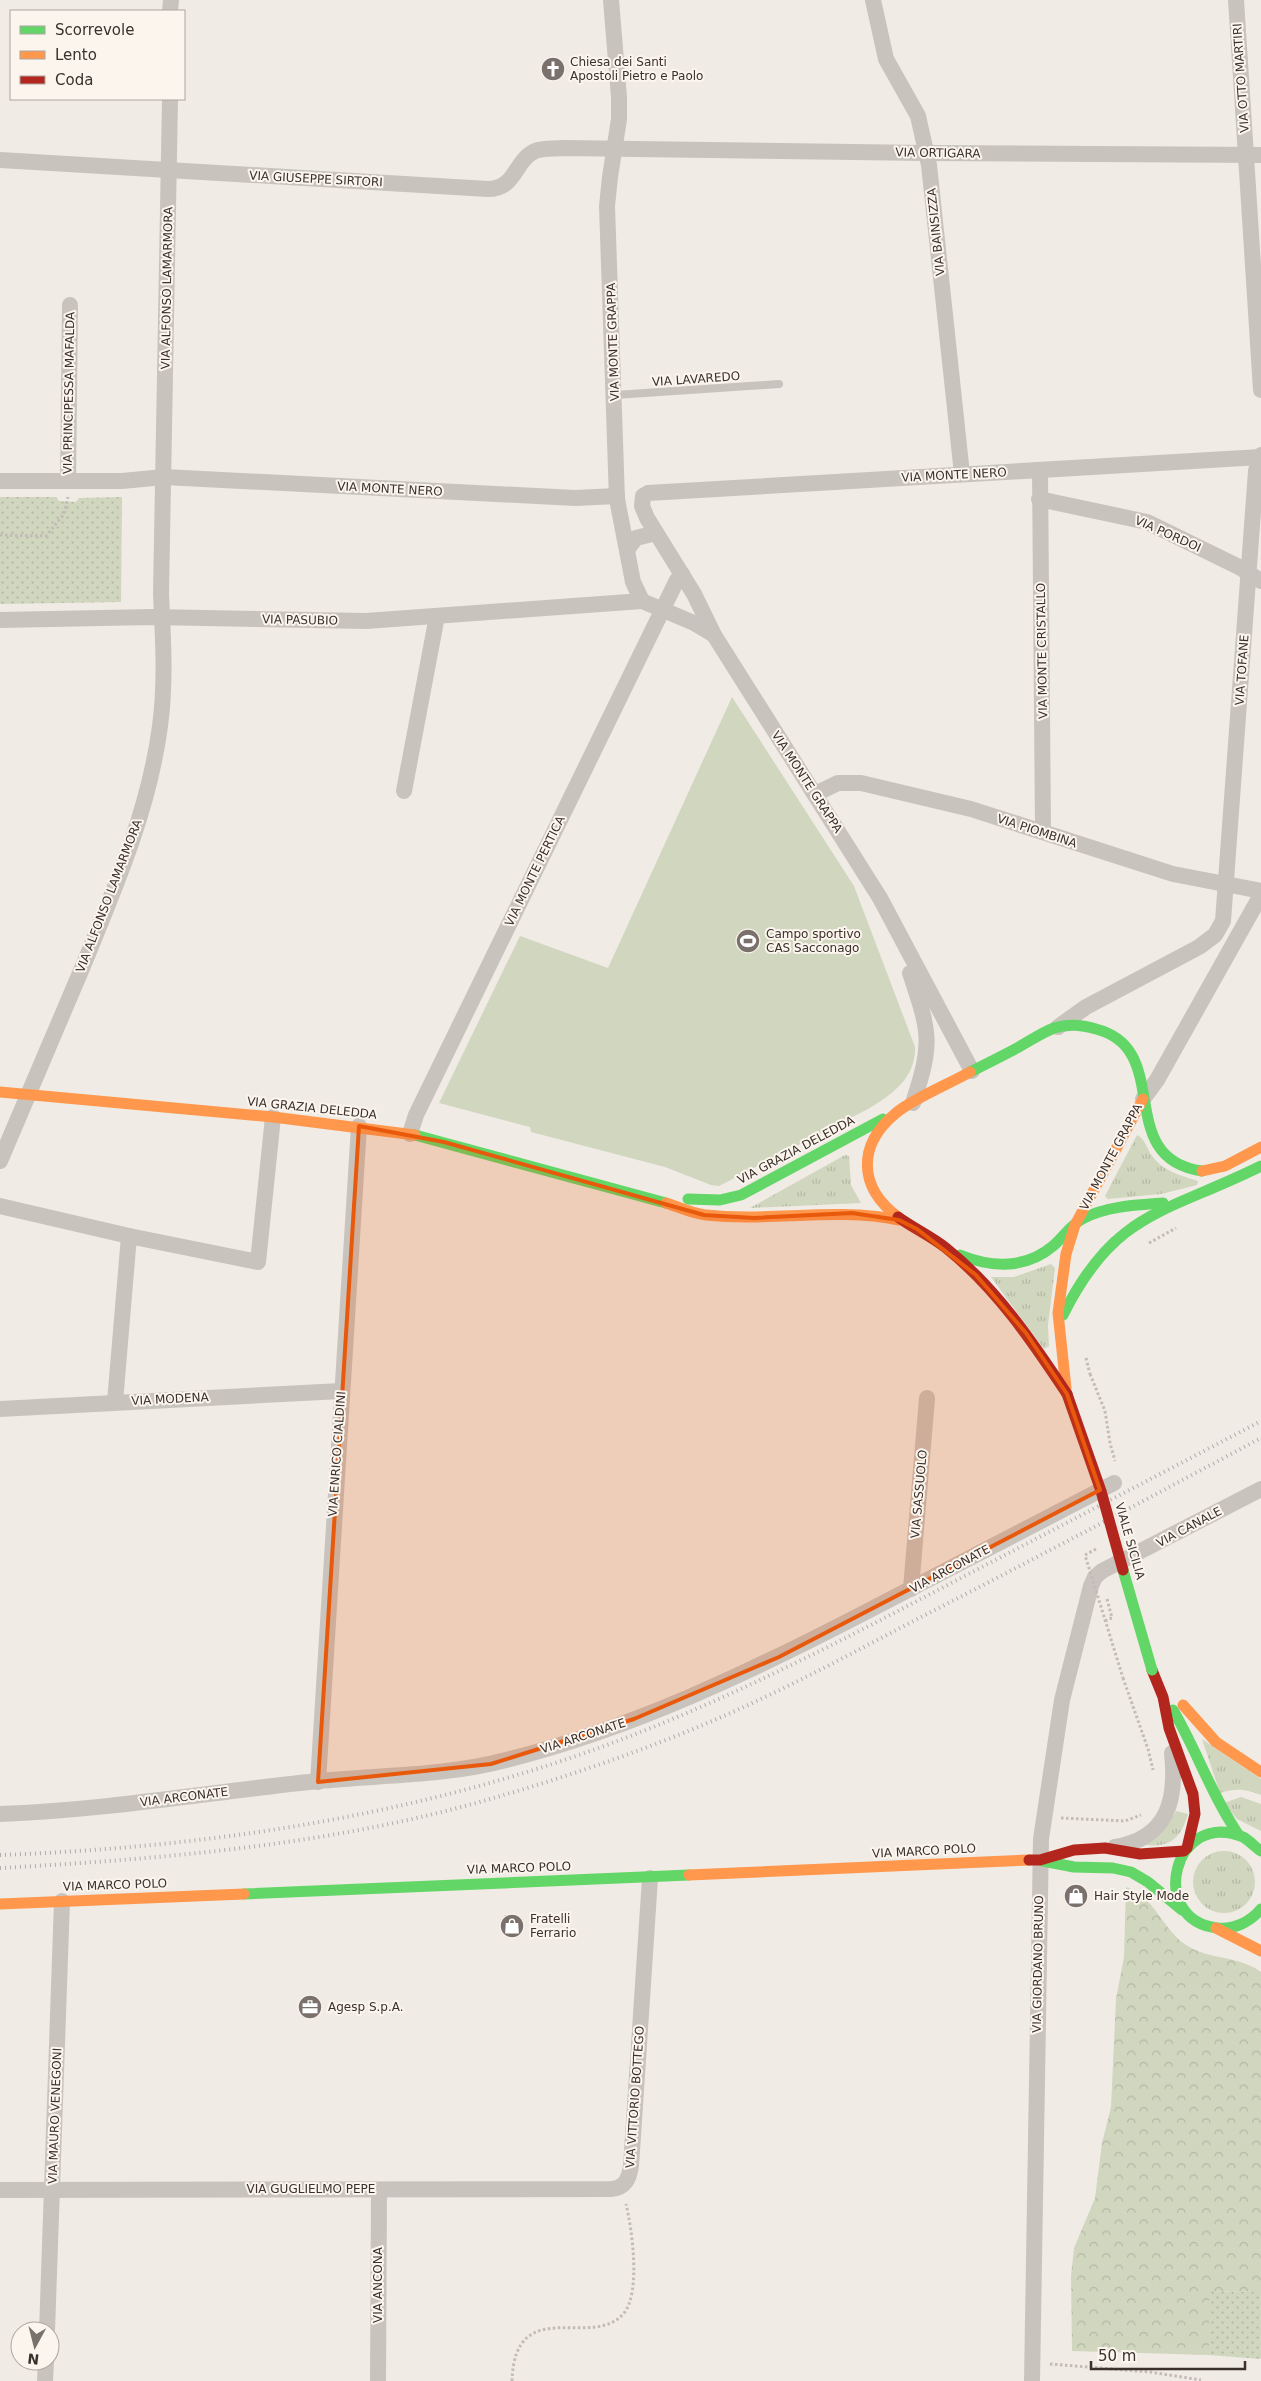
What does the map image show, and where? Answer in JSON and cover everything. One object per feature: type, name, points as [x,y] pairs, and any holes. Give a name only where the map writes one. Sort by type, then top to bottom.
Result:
[{"type":"main road","name":"VIA MONTE GRAPPA","points":[[1066,1394],[1059,1326],[1061,1281],[1074,1224],[1143,1098],[1142,1083],[1137,1064],[1120,1040],[1112,1034],[1091,1027],[1056,1028],[897,1112],[872,1138],[867,1164],[872,1188],[880,1201],[899,1220],[917,1229],[950,1251],[983,1265],[1010,1266],[1028,1261],[1045,1252],[1074,1224]]},
{"type":"main road","name":"VIA GRAZIA DELEDDA","points":[[0,1092],[359,1126],[410,1134],[615,1188],[690,1211],[722,1217],[754,1218],[835,1213],[899,1220]]},
{"type":"main road","points":[[1143,1098],[1148,1125],[1162,1151],[1173,1162],[1187,1169],[1198,1171],[1214,1170],[1261,1147]]},
{"type":"main road","name":"VIA GRAZIA DELEDDA","points":[[615,1188],[695,1200],[731,1199],[897,1112]]},
{"type":"main road","points":[[1059,1326],[1080,1280],[1105,1248],[1133,1224],[1180,1200],[1218,1187],[1261,1166]]},
{"type":"main road","points":[[1074,1224],[1084,1217],[1122,1207],[1180,1200]]},
{"type":"main road","name":"VIA MONTE GRAPPA","points":[[950,1251],[1011,1312],[1066,1394]]},
{"type":"main road","name":"VIALE SICILIA","points":[[1066,1394],[1091,1459],[1152,1670],[1163,1697]]},
{"type":"main road","points":[[1152,1670],[1208,1735],[1232,1754],[1261,1772]]},
{"type":"main road","points":[[1163,1697],[1169,1728],[1190,1784],[1195,1806],[1194,1820],[1185,1850],[1174,1871],[1174,1887],[1179,1902],[1188,1915]]},
{"type":"main road","points":[[1163,1697],[1189,1737],[1220,1808],[1242,1836],[1253,1842],[1261,1851]]},
{"type":"main road","points":[[1185,1850],[1206,1835],[1222,1832],[1261,1839]]},
{"type":"main road","name":"VIA MARCO POLO","points":[[0,1904],[1040,1860],[1074,1850],[1105,1848],[1140,1854],[1185,1850]]},
{"type":"main road","name":"VIA MARCO POLO","points":[[1040,1860],[1074,1867],[1113,1868],[1131,1872],[1148,1882],[1201,1924],[1216,1928]]},
{"type":"main road","points":[[1216,1928],[1231,1928],[1246,1923],[1261,1909]]},
{"type":"main road","points":[[1216,1928],[1261,1951]]},
{"type":"street","name":"VIA MONTE GRAPPA","points":[[612,0],[619,97],[607,206],[617,496],[633,582],[642,601],[694,623],[714,635]]},
{"type":"street","name":"VIA BAINSIZZA","points":[[873,0],[886,60],[918,116],[926,153],[962,474]]},
{"type":"street","name":"VIA OTTO MARTIRI","points":[[1236,0],[1254,155]]},
{"type":"street","name":"VIA ALFONSO LAMARMORA","points":[[0,1161],[105,913],[142,810],[152,774],[162,713],[170,100]]},
{"type":"street","name":"VIA ORTIGARA","points":[[614,149],[1254,155]]},
{"type":"street","name":"VIA GIUSEPPE SIRTORI","points":[[0,160],[494,189],[509,183],[526,158],[539,150],[614,149]]},
{"type":"street","points":[[1254,155],[1261,390]]},
{"type":"street","name":"VIA PRINCIPESSA MAFALDA","points":[[68,481],[70,305]]},
{"type":"street","name":"VIA MONTE NERO","points":[[648,493],[1261,457]]},
{"type":"street","name":"VIA TOFANE","points":[[1056,1028],[1086,1007],[1211,939],[1219,931],[1223,921],[1255,577],[1256,470],[1261,457]]},
{"type":"street","name":"VIA MONTE CRISTALLO","points":[[1040,470],[1044,756],[1043,832]]},
{"type":"street","name":"VIA MONTE NERO","points":[[164,477],[575,498],[617,496]]},
{"type":"street","name":"VIA PRINCIPESSA MAFALDA","points":[[0,481],[122,481],[164,477]]},
{"type":"street","name":"VIA MONTE GRAPPA","points":[[648,493],[643,496],[642,506],[656,532],[682,574],[714,635],[866,875],[972,1071]]},
{"type":"street","name":"VIA PORDOI","points":[[1039,499],[1147,522],[1255,577]]},
{"type":"street","points":[[628,550],[636,538],[656,532]]},
{"type":"street","name":"VIA MONTE PERTICA","points":[[410,1134],[416,1115],[663,609],[682,574]]},
{"type":"street","name":"VIA PASUBIO","points":[[0,620],[162,617],[366,621],[642,601]]},
{"type":"street","points":[[404,791],[437,616]]},
{"type":"street","name":"VIA PIOMBINA","points":[[815,794],[841,782],[861,783],[958,806],[1173,874],[1261,891]]},
{"type":"street","points":[[1143,1098],[1157,1080],[1261,895]]},
{"type":"street","name":"VIA MONTE GRAPPA","points":[[896,930],[927,1026],[926,1059],[913,1103]]},
{"type":"street","points":[[0,1206],[128,1236],[258,1262],[273,1118]]},
{"type":"street","name":"VIA ENRICO CIALDINI","points":[[318,1782],[359,1126]]},
{"type":"street","points":[[115,1402],[128,1236]]},
{"type":"street","name":"VIA MODENA","points":[[0,1409],[341,1391]]},
{"type":"street","name":"VIA SASSUOLO","points":[[911,1589],[927,1398]]},
{"type":"street","name":"VIA ARCONATE","points":[[0,1814],[63,1811],[477,1766],[509,1760],[581,1738],[728,1682],[1114,1483]]},
{"type":"street","name":"VIA CANALE","points":[[1116,1564],[1261,1488]]},
{"type":"street","name":"VIA GIORDANO BRUNO","points":[[1032,2381],[1040,1860],[1043,1825],[1061,1707],[1084,1609],[1096,1577],[1116,1564]]},
{"type":"street","points":[[1105,1848],[1129,1844],[1142,1838],[1155,1828],[1168,1810],[1174,1780],[1169,1728]]},
{"type":"street","name":"VIA VITTORIO BOTTEGO","points":[[622,2186],[628,2178],[631,2166],[650,1878]]},
{"type":"street","name":"VIA MAURO VENEGONI","points":[[47,2321],[62,1901]]},
{"type":"street","name":"VIA GUGLIELMO PEPE","points":[[0,2190],[611,2189],[622,2186]]},
{"type":"street","name":"VIA ANCONA","points":[[378,2381],[379,2190]]},
{"type":"lane","name":"VIA LAVAREDO","points":[[615,395],[779,384]]},
{"type":"path","points":[[0,535],[46,536],[64,514],[68,502]]},
{"type":"path","points":[[1143,1246],[1180,1226]]},
{"type":"path","points":[[1085,1353],[1090,1374],[1105,1411],[1110,1443],[1116,1462]]},
{"type":"path","points":[[1101,1547],[1085,1555],[1122,1678],[1148,1750],[1154,1774]]},
{"type":"path","points":[[1060,1818],[1125,1821],[1143,1813]]},
{"type":"path","name":"VIA VITTORIO BOTTEGO","points":[[512,2381],[518,2351],[524,2341],[533,2333],[553,2328],[604,2324],[614,2321],[626,2310],[632,2284],[633,2250],[622,2186]]},
{"type":"path","points":[[1032,2364],[1150,2372],[1201,2380]]},
{"type":"highlighted area","points":[[359,1126],[444,1142],[704,1215],[754,1218],[852,1213],[899,1220],[917,1229],[976,1275],[1026,1333],[1067,1394],[1100,1490],[779,1657],[634,1719],[491,1764],[318,1782]]},
{"type":"green space","points":[[0,497],[56,497],[59,501],[76,502],[79,498],[122,497],[121,602],[0,604]]},
{"type":"green space","name":"Campo sportivo CAS Sacconago","points":[[732,697],[854,886],[915,1047],[914,1058],[907,1077],[886,1098],[868,1109],[719,1186],[711,1185],[665,1167],[531,1132],[530,1127],[439,1103],[520,936],[608,968]]},
{"type":"green space","points":[[1137,1135],[1142,1139],[1157,1162],[1173,1172],[1198,1181],[1197,1185],[1161,1194],[1108,1199],[1105,1196]]},
{"type":"green space","points":[[845,1155],[849,1156],[851,1185],[861,1203],[750,1208]]},
{"type":"green space","points":[[1051,1264],[1055,1268],[1048,1325],[1049,1346],[1044,1349],[991,1277],[1014,1277]]},
{"type":"green space","points":[[1202,1739],[1261,1779],[1261,1795],[1240,1790],[1220,1793]]},
{"type":"green space","points":[[1241,1797],[1261,1804],[1261,1831],[1237,1819],[1224,1803]]},
{"type":"green space","points":[[1176,1811],[1188,1814],[1178,1835],[1162,1845],[1146,1845],[1168,1825]]},
{"type":"green space","points":[[1218,1851],[1230,1851],[1246,1860],[1253,1870],[1255,1882],[1253,1894],[1246,1904],[1230,1913],[1218,1913],[1207,1908],[1198,1899],[1193,1888],[1193,1876],[1198,1865],[1207,1856]]},
{"type":"green space","points":[[1126,1887],[1136,1891],[1144,1898],[1178,1939],[1186,1945],[1204,1953],[1243,1963],[1261,1972],[1261,2292],[1209,2291],[1209,2355],[1072,2351],[1071,2276],[1074,2248],[1095,2198],[1102,2143],[1111,2107],[1116,1999],[1124,1957]]},
{"type":"green space","points":[[1209,2291],[1261,2292],[1261,2359],[1209,2355]]},
{"type":"railway","points":[[0,1855],[145,1846],[218,1838],[290,1827],[362,1814],[433,1798],[504,1779],[573,1757],[666,1722],[758,1681],[892,1614],[1261,1421]]},
{"type":"railway","points":[[0,1868],[180,1855],[299,1840],[359,1830],[418,1818],[476,1803],[599,1765],[690,1730],[746,1706],[799,1680],[1261,1438]]},
{"type":"traffic: fast","points":[[970,1072],[1054,1028],[1075,1026],[1096,1029],[1120,1040],[1133,1058],[1141,1079],[1150,1126],[1159,1146],[1175,1162],[1202,1171]]},
{"type":"traffic: fast","points":[[688,1199],[720,1200],[741,1195],[883,1119]]},
{"type":"traffic: fast","points":[[415,1135],[666,1203]]},
{"type":"traffic: fast","points":[[1063,1315],[1083,1280],[1103,1254],[1124,1234],[1146,1219],[1171,1206],[1261,1166]]},
{"type":"traffic: fast","points":[[960,1255],[996,1264],[1008,1264],[1032,1259],[1043,1254],[1053,1246],[1075,1224],[1093,1214],[1123,1207],[1163,1203]]},
{"type":"traffic: fast","points":[[1123,1570],[1152,1670]]},
{"type":"traffic: fast","points":[[1173,1710],[1220,1804],[1238,1834]]},
{"type":"traffic: fast","points":[[1261,1851],[1243,1837],[1219,1832],[1200,1838],[1186,1851],[1178,1869],[1176,1888],[1182,1906],[1195,1921],[1217,1928],[1230,1928],[1241,1924],[1252,1918],[1261,1909]]},
{"type":"traffic: fast","points":[[1043,1861],[1074,1867],[1113,1868],[1131,1872],[1148,1882],[1182,1910]]},
{"type":"traffic: fast","points":[[244,1894],[689,1875]]},
{"type":"traffic: slow","points":[[898,1217],[875,1193],[870,1179],[867,1166],[869,1152],[874,1139],[883,1125],[903,1107],[970,1072]]},
{"type":"traffic: slow","points":[[0,1092],[273,1117],[415,1135]]},
{"type":"traffic: slow","points":[[1066,1388],[1058,1313],[1066,1254],[1075,1225],[1143,1099]]},
{"type":"traffic: slow","points":[[1202,1171],[1225,1166],[1261,1147]]},
{"type":"traffic: slow","points":[[666,1203],[691,1212],[730,1217],[851,1215],[899,1220]]},
{"type":"traffic: slow","points":[[1183,1705],[1216,1742],[1261,1772]]},
{"type":"traffic: slow","points":[[689,1875],[1029,1860]]},
{"type":"traffic: slow","points":[[0,1904],[244,1894]]},
{"type":"traffic: slow","points":[[1216,1928],[1261,1951]]},
{"type":"traffic: jam","points":[[898,1217],[946,1248],[981,1280],[1027,1335],[1067,1394]]},
{"type":"traffic: jam","points":[[1067,1394],[1101,1491],[1123,1570]]},
{"type":"traffic: jam","points":[[1152,1670],[1163,1697],[1169,1728],[1193,1794],[1195,1814],[1187,1848]]},
{"type":"traffic: jam","points":[[1029,1860],[1040,1860],[1074,1850],[1105,1848],[1140,1854],[1184,1851]]},
{"type":"place","name":"Chiesa dei Santi Apostoli Pietro e Paolo","points":[[553,69]]},
{"type":"place","name":"Campo sportivo CAS Sacconago","points":[[748,941]]},
{"type":"place","name":"Hair Style Mode","points":[[1076,1896]]},
{"type":"place","name":"Fratelli Ferrario","points":[[512,1926]]},
{"type":"place","name":"Agesp S.p.A.","points":[[310,2007]]}]
